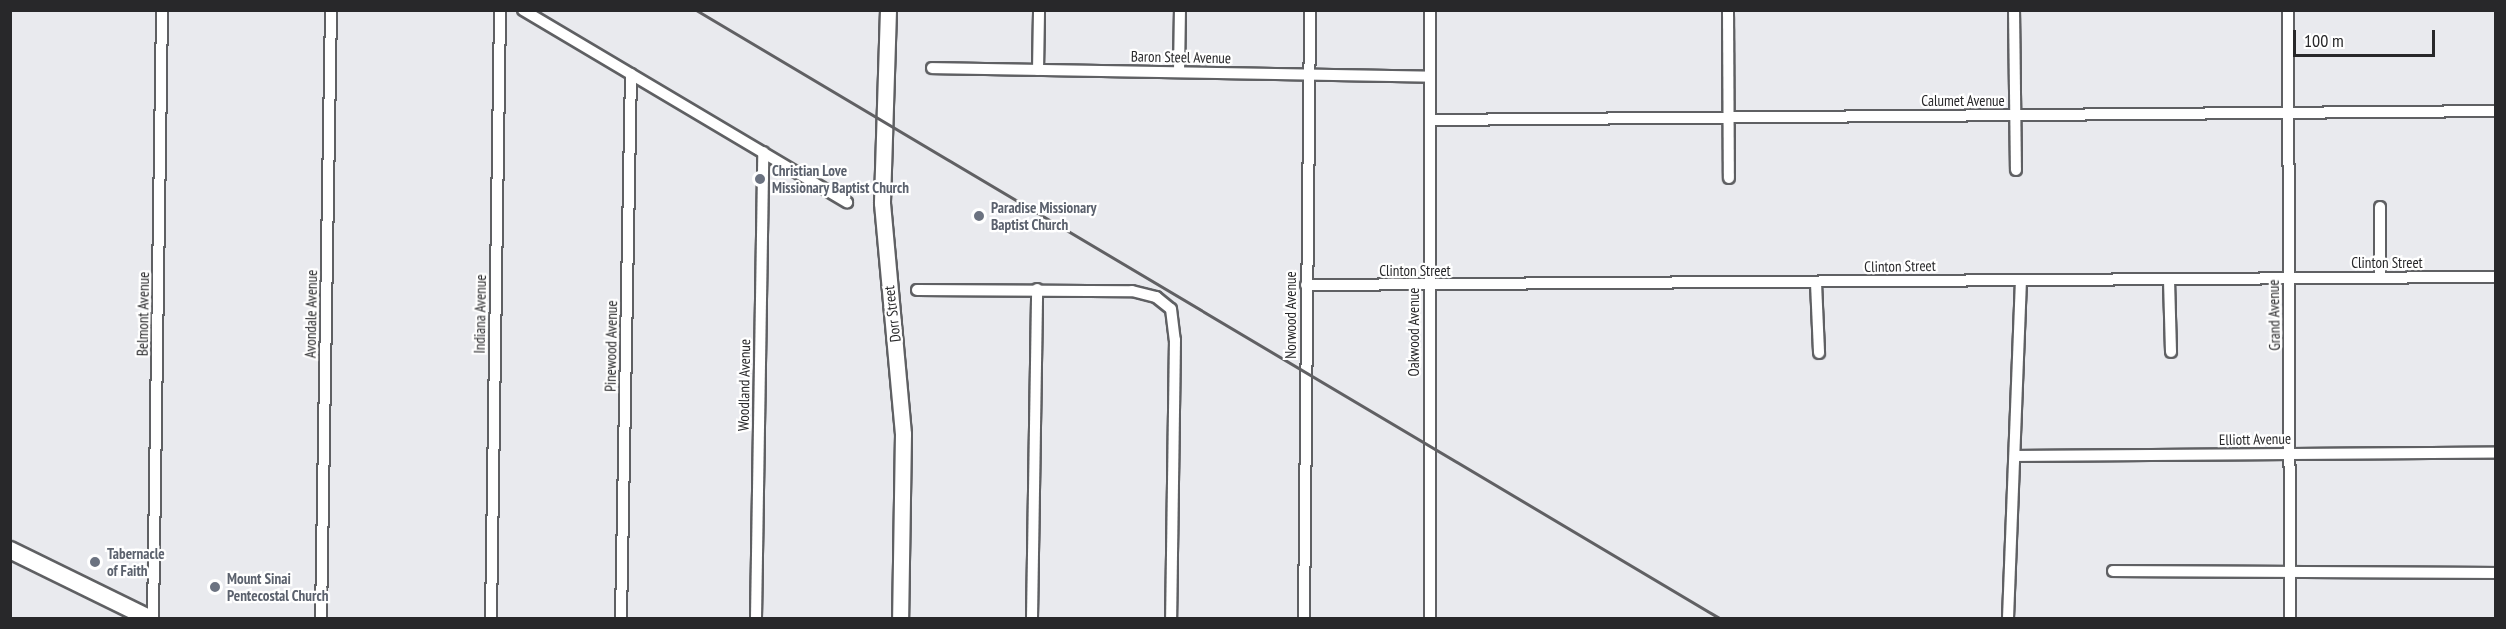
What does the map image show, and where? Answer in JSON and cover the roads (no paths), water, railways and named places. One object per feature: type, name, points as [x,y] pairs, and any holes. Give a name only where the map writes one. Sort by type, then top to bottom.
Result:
[{"type":"main road","name":"Dorr Street","points":[[888,10],[882,203],[903,434],[900,618]]},
{"type":"main road","points":[[10,550],[148,618]]},
{"type":"street","name":"Belmont Avenue","points":[[153,618],[162,10]]},
{"type":"street","name":"Avondale Avenue","points":[[321,618],[331,10]]},
{"type":"street","name":"Indiana Avenue","points":[[490,618],[500,10]]},
{"type":"street","points":[[523,10],[847,202]]},
{"type":"street","points":[[1038,70],[1039,10]]},
{"type":"street","points":[[1179,72],[1180,10]]},
{"type":"street","name":"Norwood Avenue","points":[[1304,618],[1310,10]]},
{"type":"street","name":"Oakwood Avenue","points":[[1430,10],[1430,618]]},
{"type":"street","points":[[1728,10],[1729,178]]},
{"type":"street","points":[[2014,10],[2016,171]]},
{"type":"street","name":"Grand Avenue","points":[[2288,10],[2290,618]]},
{"type":"street","name":"Baron Steel Avenue","points":[[932,68],[1430,77]]},
{"type":"street","name":"Pinewood Avenue","points":[[621,618],[631,74]]},
{"type":"street","name":"Calumet Avenue","points":[[1430,120],[2496,111]]},
{"type":"street","name":"Woodland Avenue","points":[[756,618],[763,152]]},
{"type":"street","points":[[2380,207],[2380,278]]},
{"type":"street","name":"Clinton Street","points":[[1306,285],[1429,286],[2496,277]]},
{"type":"street","points":[[2008,618],[2016,456],[2020,280]]},
{"type":"street","points":[[2169,280],[2171,352]]},
{"type":"street","points":[[1816,283],[1819,352]]},
{"type":"street","points":[[917,290],[1037,289],[1141,292],[1161,301],[1171,309],[1175,321],[1171,618]]},
{"type":"street","points":[[1032,618],[1037,289]]},
{"type":"street","name":"Elliott Avenue","points":[[2016,456],[2496,453]]},
{"type":"street","points":[[2113,571],[2496,573]]},
{"type":"railway","points":[[696,10],[1719,618]]},
{"type":"place","name":"Christian Love Missionary Baptist Church","points":[[760,179]]},
{"type":"place","name":"Paradise Missionary Baptist Church","points":[[979,216]]},
{"type":"place","name":"Tabernacle of Faith","points":[[95,562]]},
{"type":"place","name":"Mount Sinai Pentecostal Church","points":[[215,587]]}]
